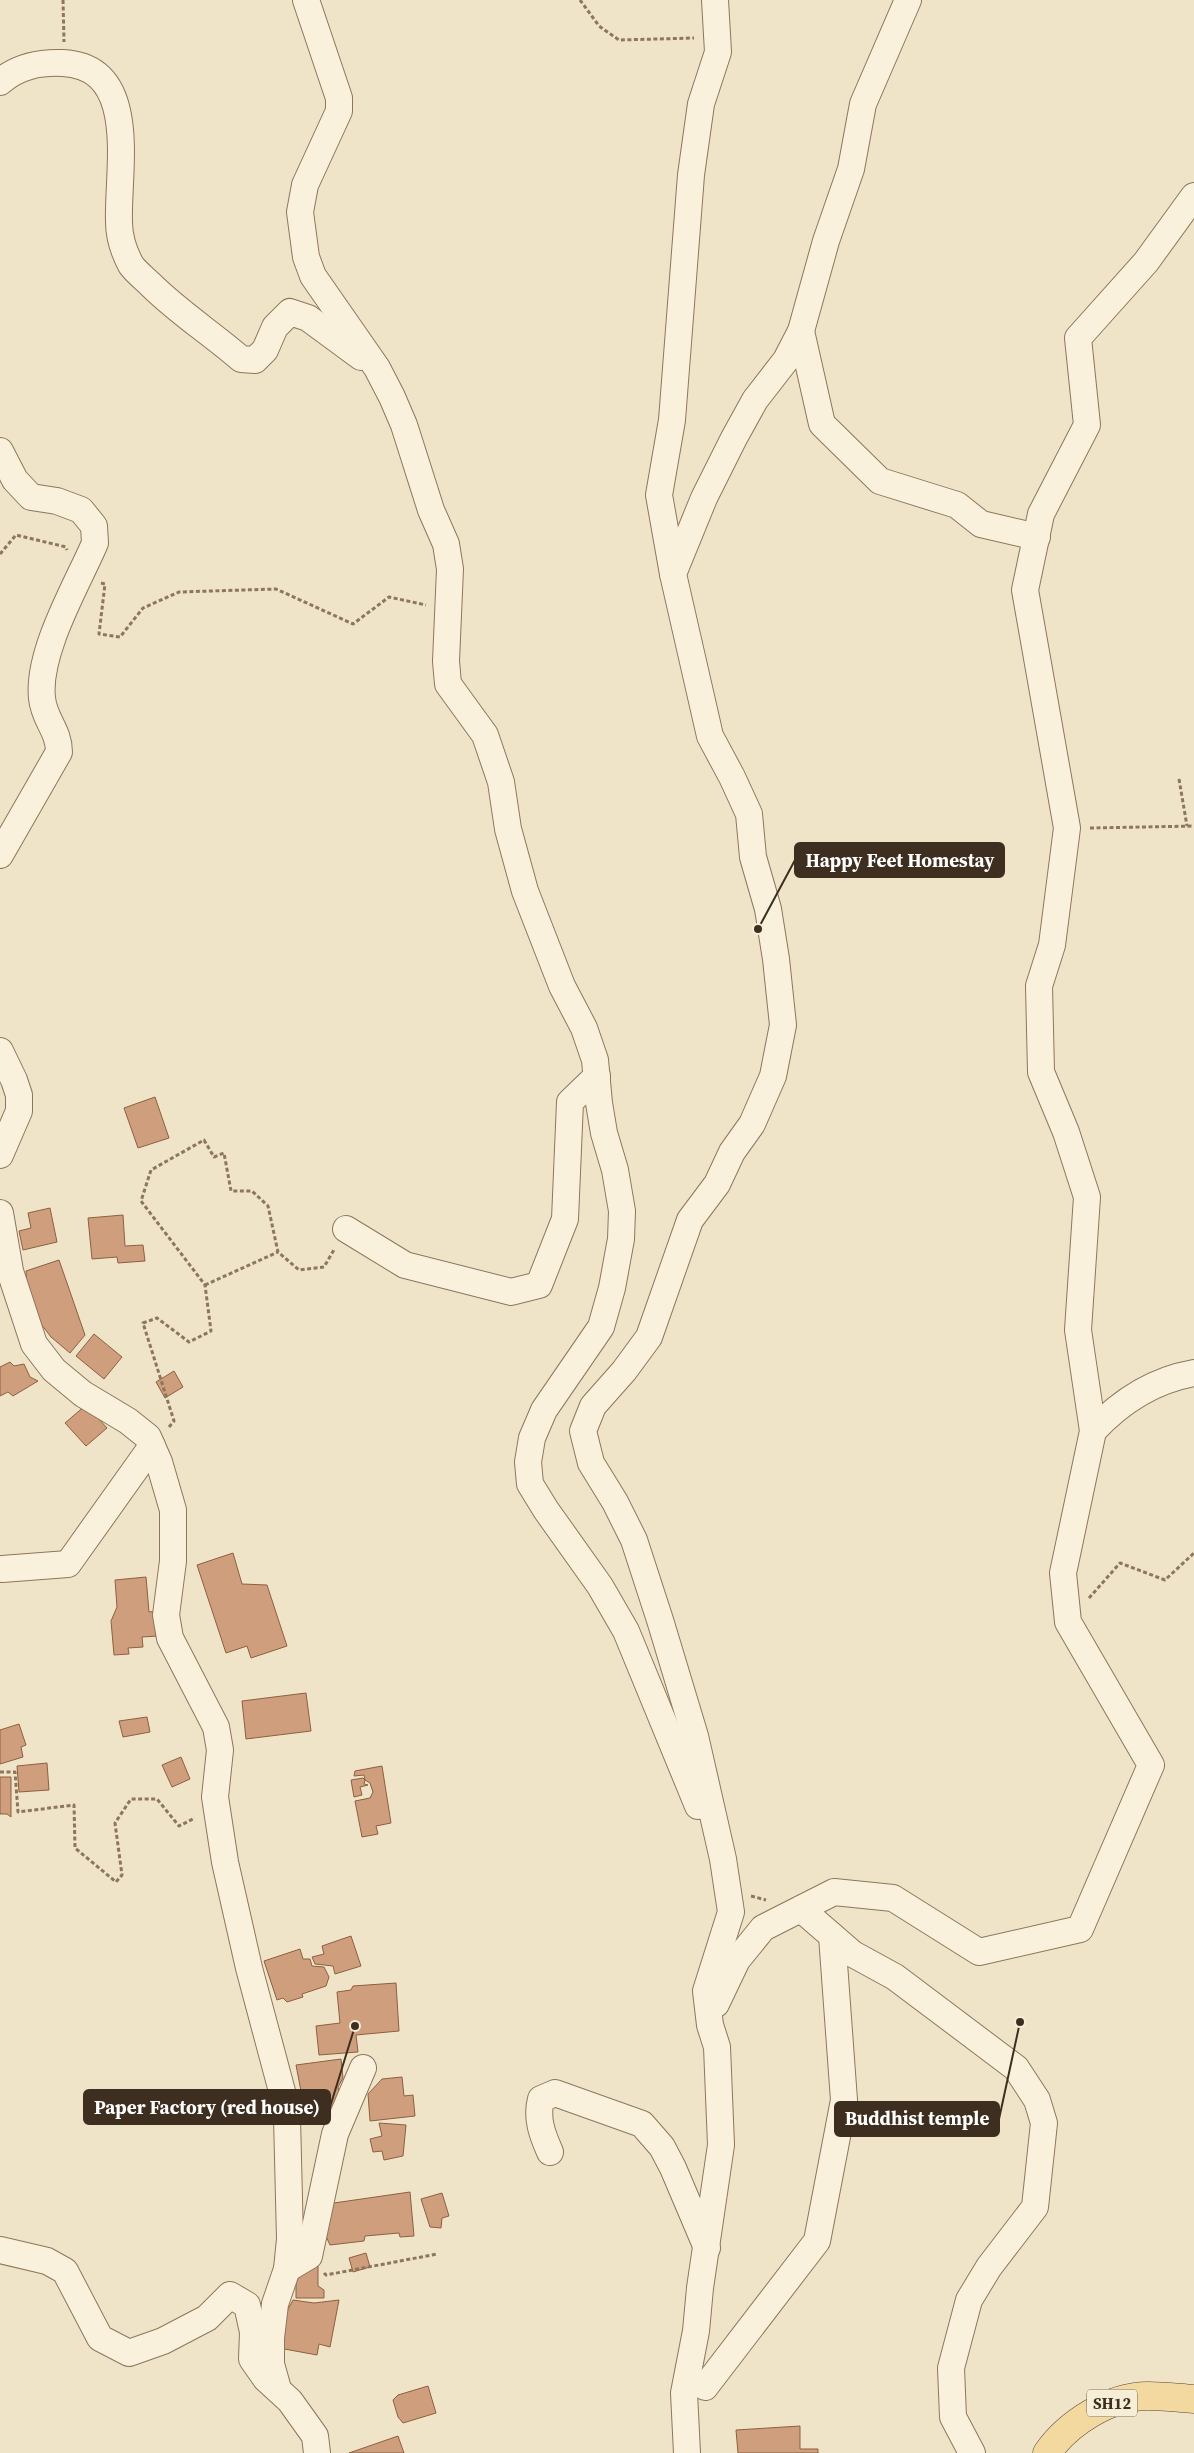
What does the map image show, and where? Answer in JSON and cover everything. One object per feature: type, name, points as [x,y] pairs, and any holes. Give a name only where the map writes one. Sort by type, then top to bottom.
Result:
[{"type":"main road","name":"SH12","points":[[1047,2453],[1080,2419],[1114,2402],[1146,2396],[1194,2399]]},
{"type":"street","points":[[306,0],[339,98],[338,111],[305,185],[300,212],[306,257],[313,276],[377,368],[404,425],[420,480],[446,544],[450,569],[446,661],[448,684],[484,735],[501,782],[508,828],[525,891],[562,986],[584,1028],[595,1060],[604,1133],[615,1170],[622,1211],[622,1239],[612,1288],[601,1327],[544,1410],[532,1438],[528,1462],[530,1484],[546,1510],[600,1586],[626,1631],[691,1790],[723,1859]]},
{"type":"street","points":[[687,2453],[684,2394],[696,2331],[700,2288],[721,2145],[717,2047],[710,2024],[706,1991],[732,1912],[723,1859],[695,1736],[636,1549],[615,1502],[591,1463],[583,1431],[593,1406],[624,1371],[649,1337],[690,1220],[717,1184],[732,1152],[752,1124],[773,1076],[783,1025],[776,959],[768,909],[754,857],[749,814],[710,736],[673,574],[659,495],[672,420],[691,174],[702,104],[718,52],[715,0]]},
{"type":"street","points":[[673,574],[704,498],[734,438],[756,400],[786,360],[801,331],[826,241],[851,168],[863,104],[908,0]]},
{"type":"street","points":[[0,82],[10,72],[29,65],[64,63],[93,70],[112,94],[120,122],[122,141],[118,222],[122,243],[132,266],[169,303],[241,359],[255,360],[265,350],[275,327],[290,312],[308,318],[377,368]]},
{"type":"street","points":[[710,2024],[717,1999],[737,1960],[763,1928],[834,1892],[893,1898],[979,1952],[1080,1929],[1151,1765],[1068,1622],[1063,1573],[1093,1431],[1078,1330],[1087,1197],[1066,1132],[1041,1072],[1039,986],[1052,945],[1067,828],[1025,590],[1042,514],[1087,425],[1078,338],[1146,262],[1194,196]]},
{"type":"street","points":[[801,331],[822,424],[880,481],[957,505],[981,524],[1037,537]]},
{"type":"street","points":[[0,451],[23,491],[30,496],[57,501],[81,510],[94,526],[95,543],[54,634],[44,671],[42,698],[46,717],[59,738],[59,752],[0,855]]},
{"type":"street","points":[[0,1052],[14,1080],[19,1096],[19,1111],[0,1155]]},
{"type":"street","points":[[346,1229],[405,1264],[511,1292],[539,1285],[564,1219],[570,1102],[597,1076]]},
{"type":"street","points":[[0,1213],[10,1271],[34,1344],[54,1370],[83,1394],[128,1421],[148,1437],[159,1462],[173,1510],[173,1561],[166,1615],[170,1638],[216,1727],[220,1750],[215,1797],[225,1862],[249,1968],[285,2103],[289,2190],[298,2262]]},
{"type":"street","points":[[1093,1431],[1109,1414],[1144,1390],[1183,1375],[1194,1373]]},
{"type":"street","points":[[2,1569],[68,1564],[152,1446]]},
{"type":"street","points":[[801,1909],[853,1954],[895,1977],[1016,2068],[1037,2100],[1044,2123],[1035,2207],[989,2267],[969,2300],[951,2368],[953,2417],[972,2453]]},
{"type":"street","points":[[705,2387],[817,2241],[844,2100],[832,1936]]},
{"type":"street","points":[[278,2389],[271,2364],[271,2338],[275,2304],[298,2262],[335,2134],[362,2068]]},
{"type":"street","points":[[550,2152],[541,2131],[538,2111],[541,2098],[555,2092],[642,2124],[662,2147],[707,2248]]},
{"type":"street","points":[[0,2250],[47,2262],[65,2271],[100,2338],[129,2352],[162,2341],[207,2318],[230,2295],[247,2305],[253,2332],[252,2359],[266,2379],[290,2401],[315,2436],[317,2453]]},
{"type":"path","points":[[62,0],[64,63]]},
{"type":"path","points":[[580,0],[599,26],[619,40],[718,36]]},
{"type":"path","points":[[0,554],[16,535],[66,547],[79,579],[105,584],[99,634],[120,637],[143,608],[179,592],[276,589],[353,624],[389,597],[448,611]]},
{"type":"path","points":[[1179,779],[1187,826]]},
{"type":"path","points":[[1067,828],[1194,826]]},
{"type":"path","points":[[152,1446],[174,1421],[142,1323],[157,1318],[189,1342],[211,1331],[205,1285],[142,1200],[151,1170],[204,1140],[214,1157],[224,1153],[231,1191],[252,1191],[268,1206],[278,1252],[299,1270],[324,1267],[346,1229]]},
{"type":"path","points":[[205,1285],[278,1252]]},
{"type":"path","points":[[1068,1622],[1120,1563],[1164,1580],[1194,1553]]},
{"type":"path","points":[[0,1772],[15,1772],[18,1812],[74,1805],[75,1848],[116,1882],[122,1875],[115,1823],[131,1800],[157,1799],[179,1826],[217,1808]]},
{"type":"path","points":[[298,2262],[326,2275],[437,2254]]},
{"type":"building","points":[[155,1097],[169,1138],[138,1148],[124,1108]]},
{"type":"building","points":[[50,1208],[57,1242],[23,1250],[19,1231],[31,1228],[28,1213]]},
{"type":"building","points":[[123,1215],[125,1246],[143,1245],[145,1261],[118,1263],[117,1257],[92,1259],[88,1218]]},
{"type":"building","points":[[59,1260],[85,1335],[70,1353],[51,1337],[38,1320],[27,1293],[26,1271]]},
{"type":"building","points":[[94,1334],[122,1357],[104,1379],[76,1356]]},
{"type":"building","points":[[10,1362],[14,1366],[24,1364],[30,1377],[38,1381],[13,1396],[8,1392],[0,1396],[0,1367]]},
{"type":"building","points":[[174,1371],[183,1387],[165,1398],[156,1382]]},
{"type":"building","points":[[86,1405],[107,1428],[86,1446],[65,1423]]},
{"type":"building","points":[[233,1553],[242,1584],[267,1585],[287,1646],[251,1658],[247,1646],[226,1653],[197,1565]]},
{"type":"building","points":[[146,1577],[149,1612],[157,1611],[158,1636],[142,1637],[143,1647],[128,1648],[129,1654],[114,1655],[111,1621],[117,1607],[115,1580]]},
{"type":"building","points":[[306,1693],[311,1731],[246,1739],[242,1701]]},
{"type":"building","points":[[147,1717],[150,1732],[123,1737],[119,1721]]},
{"type":"building","points":[[19,1724],[26,1745],[21,1747],[23,1757],[0,1764],[0,1730]]},
{"type":"building","points":[[181,1757],[190,1779],[172,1787],[162,1765]]},
{"type":"building","points":[[47,1763],[49,1790],[19,1792],[17,1766]]},
{"type":"building","points":[[382,1766],[391,1823],[376,1826],[378,1834],[362,1837],[355,1801],[370,1798],[373,1792],[370,1783],[365,1780],[364,1775],[354,1776],[355,1771]]},
{"type":"building","points":[[0,1777],[11,1777],[11,1817],[7,1814],[0,1814]]},
{"type":"building","points":[[363,1778],[365,1780],[364,1784],[368,1785],[360,1787],[362,1795],[354,1797],[351,1780]]},
{"type":"building","points":[[351,1936],[361,1966],[335,1974],[333,1966],[315,1964],[312,1957],[324,1954],[322,1946]]},
{"type":"building","points":[[300,1949],[303,1959],[310,1959],[312,1966],[324,1967],[329,1977],[326,1986],[302,1994],[303,1997],[287,2002],[283,1998],[277,2000],[264,1961]]},
{"type":"building","points":[[396,1983],[399,2031],[356,2035],[358,2052],[319,2055],[316,2026],[340,2023],[337,1992],[351,1990],[353,1986]]},
{"type":"building","points":[[341,2059],[343,2078],[338,2087],[341,2105],[305,2112],[296,2065]]},
{"type":"building","points":[[402,2077],[404,2096],[413,2095],[415,2116],[370,2121],[368,2094],[382,2079]]},
{"type":"building","points":[[379,2123],[406,2125],[403,2156],[384,2160],[382,2151],[373,2152],[370,2139],[382,2136]]},
{"type":"building","points":[[410,2192],[414,2236],[400,2237],[399,2233],[365,2236],[364,2241],[330,2245],[324,2232],[320,2205]]},
{"type":"building","points":[[442,2193],[449,2216],[442,2218],[441,2228],[430,2227],[421,2199]]},
{"type":"building","points":[[366,2253],[370,2267],[353,2272],[349,2258]]},
{"type":"building","points":[[296,2264],[318,2264],[318,2286],[324,2290],[324,2298],[296,2298]]},
{"type":"building","points":[[293,2300],[314,2303],[339,2300],[330,2347],[319,2344],[317,2355],[279,2348],[284,2317]]},
{"type":"building","points":[[428,2386],[436,2413],[403,2423],[398,2417],[393,2400],[398,2395]]},
{"type":"building","points":[[800,2426],[800,2449],[818,2449],[818,2453],[738,2453],[736,2430]]},
{"type":"building","points":[[398,2436],[404,2453],[349,2453]]},
{"type":"place","name":"Happy Feet Homestay","points":[[758,929]]},
{"type":"place","name":"Buddhist temple","points":[[1020,2022]]},
{"type":"place","name":"Paper Factory (red house)","points":[[355,2026]]}]
